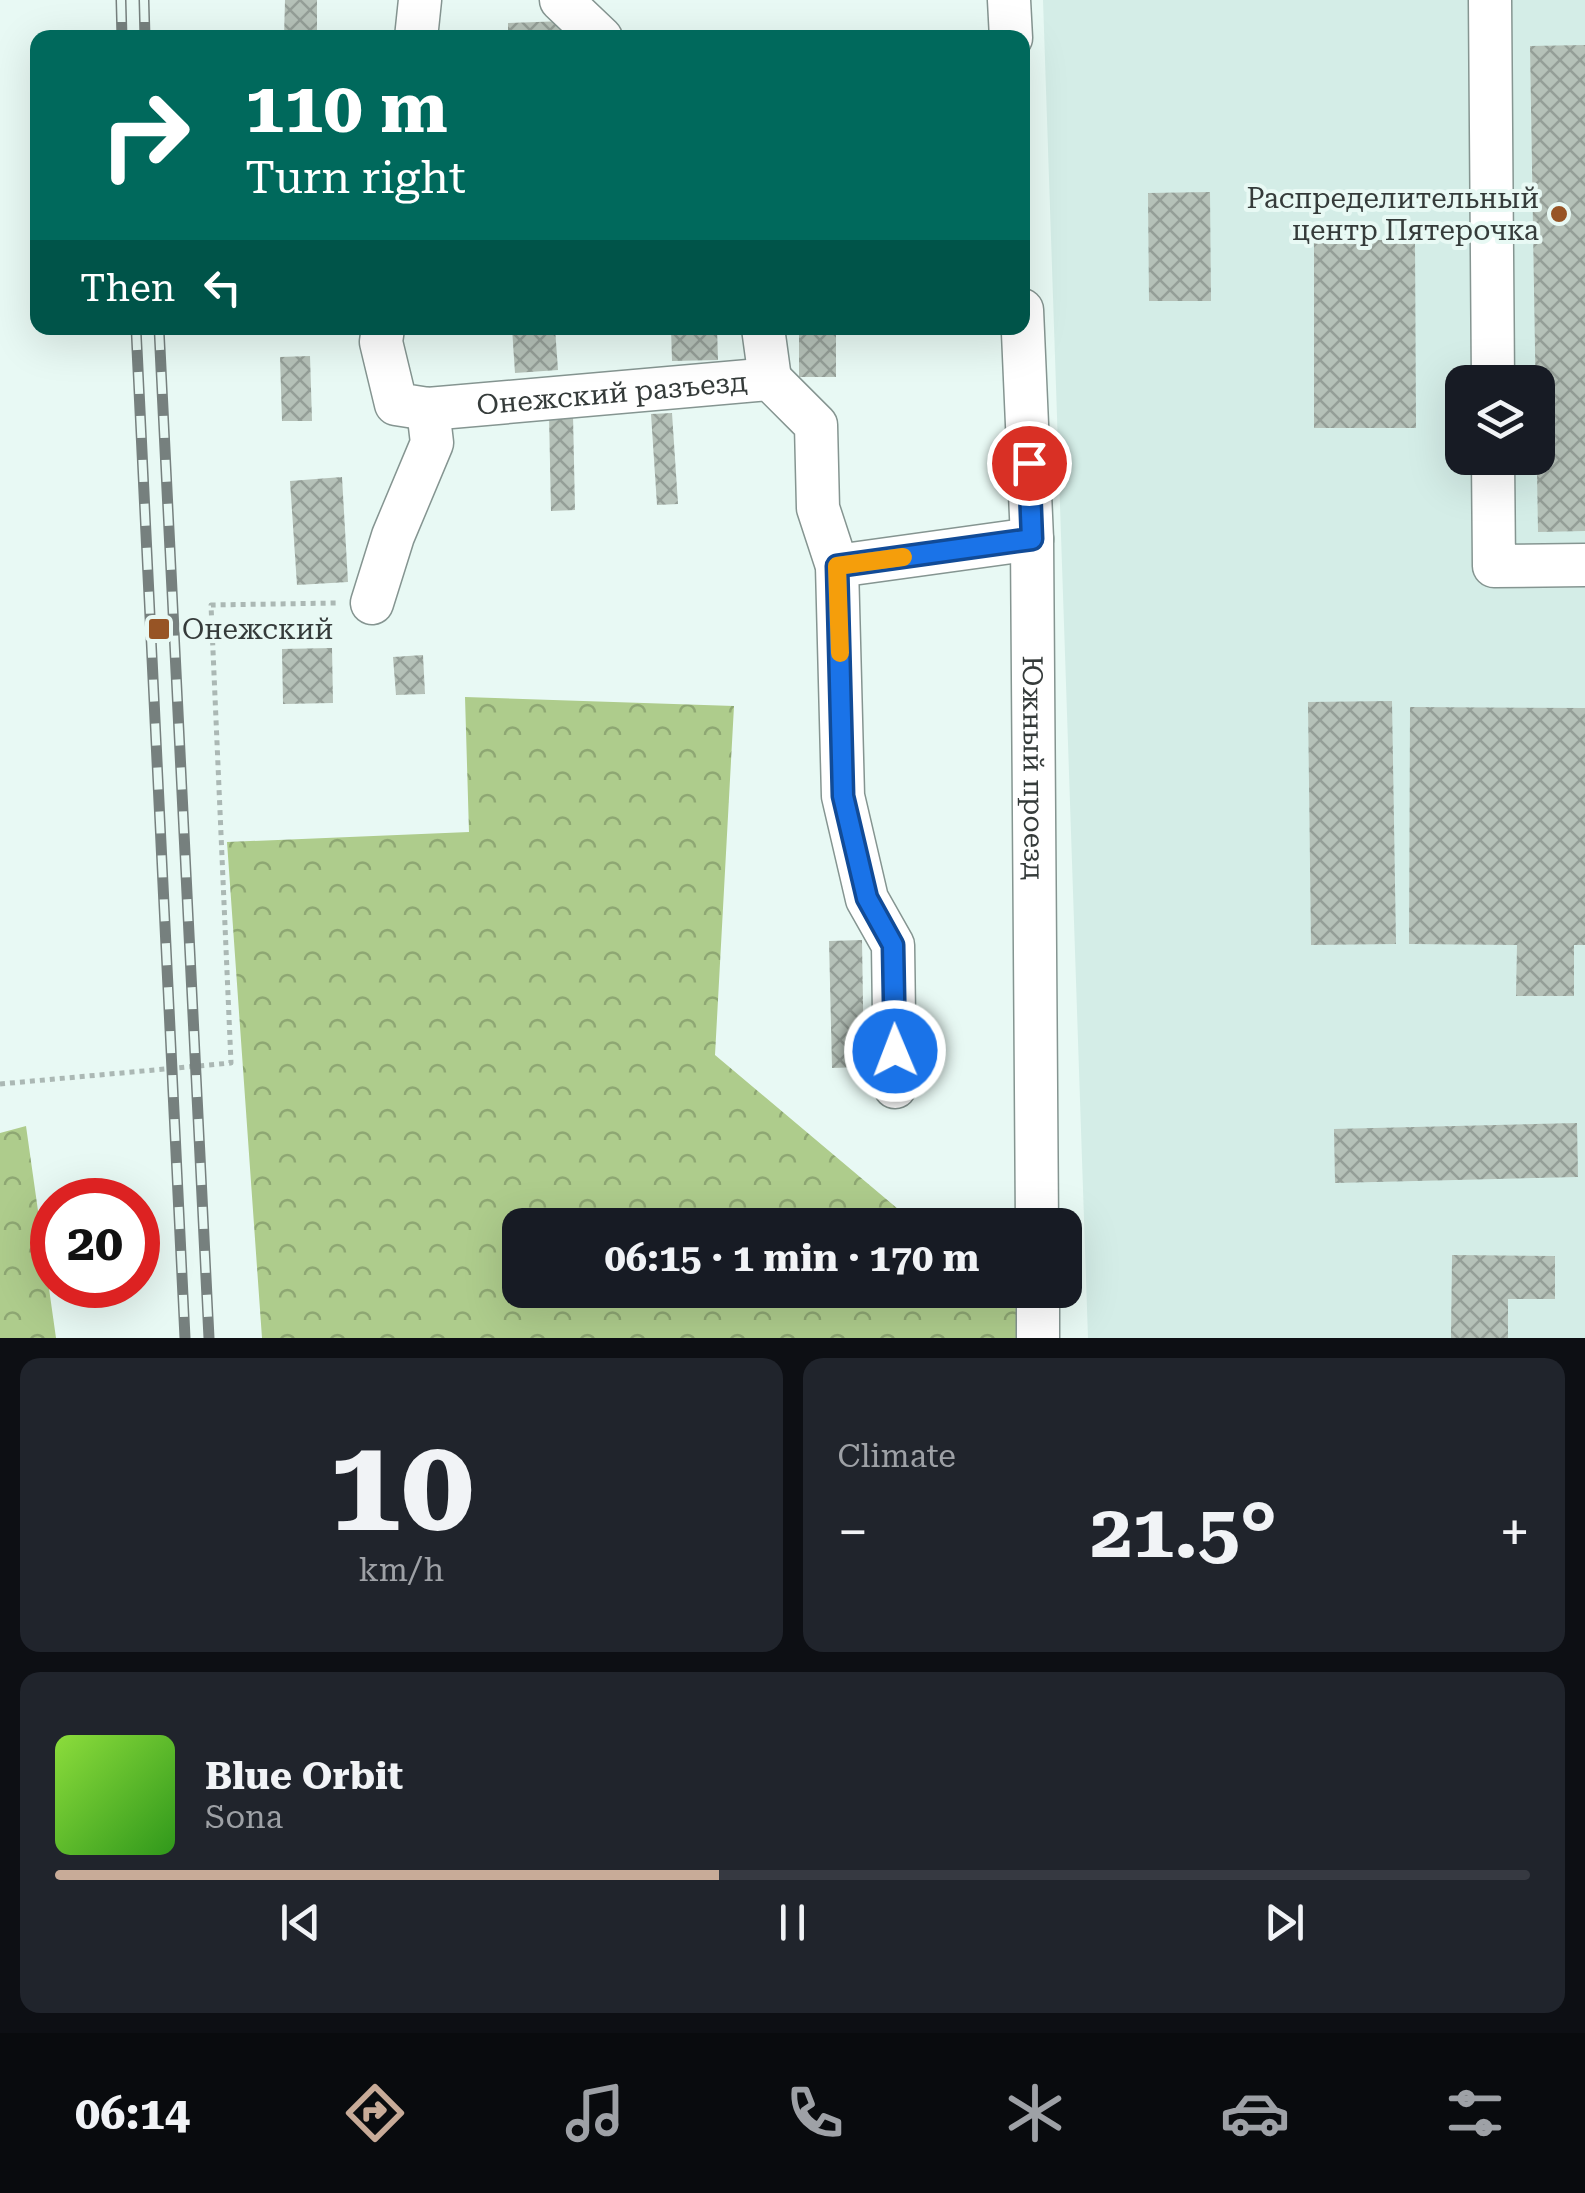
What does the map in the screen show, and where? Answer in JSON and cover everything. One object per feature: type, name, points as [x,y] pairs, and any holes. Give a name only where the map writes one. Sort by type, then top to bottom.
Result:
[{"type":"street","points":[[417,30],[420,0]]},
{"type":"street","points":[[561,0],[593,30]]},
{"type":"street","points":[[1009,0],[1011,30]]},
{"type":"street","points":[[1490,0],[1493,365]]},
{"type":"street","points":[[372,602],[393,536],[432,443],[428,408],[396,404],[382,335]]},
{"type":"street","points":[[765,335],[770,379]]},
{"type":"street","name":"Южный проезд","points":[[1023,335],[1032,539],[1037,1208]]},
{"type":"street","name":"Онежский разъезд","points":[[428,408],[770,379],[816,425],[818,508],[837,566],[843,796],[867,898],[893,945],[896,1087]]},
{"type":"street","points":[[1493,475],[1494,566],[1585,565]]},
{"type":"street","points":[[837,566],[1032,539]]},
{"type":"street","points":[[1038,1308],[1038,1338]]},
{"type":"path","points":[[0,1084],[232,1063],[211,605],[372,602]]},
{"type":"shaded area","points":[[1043,0],[1585,0],[1585,1338],[1088,1338]]},
{"type":"green space","points":[[465,697],[734,706],[715,1055],[897,1208],[502,1208],[502,1308],[1016,1308],[1019,1311],[1019,1338],[262,1338],[227,842],[469,832]]},
{"type":"green space","points":[[26,1126],[33,1178],[30,1178],[30,1308],[52,1308],[56,1338],[0,1338],[0,1133]]},
{"type":"building","points":[[285,0],[317,0],[317,30],[284,30]]},
{"type":"building","points":[[566,21],[567,30],[508,30],[508,23]]},
{"type":"building","name":"Распределительный центр Пятерочка","points":[[1585,45],[1585,531],[1538,532],[1537,475],[1555,475],[1555,365],[1535,365],[1530,46]]},
{"type":"building","points":[[1210,192],[1211,301],[1149,301],[1148,193]]},
{"type":"building","points":[[1314,240],[1415,240],[1416,428],[1314,428]]},
{"type":"building","points":[[512,335],[556,335],[558,370],[515,373]]},
{"type":"building","points":[[671,335],[717,335],[718,360],[672,361]]},
{"type":"building","points":[[799,335],[836,335],[836,377],[799,377]]},
{"type":"building","points":[[310,356],[312,421],[282,421],[280,357]]},
{"type":"building","points":[[672,413],[678,504],[657,505],[651,414]]},
{"type":"building","points":[[549,415],[573,415],[575,510],[551,511]]},
{"type":"building","points":[[342,477],[348,582],[297,585],[290,481]]},
{"type":"building","points":[[332,648],[333,703],[283,704],[282,649]]},
{"type":"building","points":[[423,655],[425,694],[396,695],[393,657]]},
{"type":"building","points":[[1392,701],[1396,944],[1311,945],[1308,702]]},
{"type":"building","points":[[1410,707],[1585,708],[1585,945],[1574,945],[1574,996],[1516,996],[1517,945],[1409,944]]},
{"type":"building","points":[[862,940],[864,1067],[832,1068],[829,941]]},
{"type":"building","points":[[1577,1123],[1578,1177],[1335,1183],[1334,1129]]},
{"type":"building","points":[[1452,1255],[1555,1256],[1555,1299],[1508,1299],[1508,1338],[1451,1338]]},
{"type":"railway","points":[[121,0],[122,30]]},
{"type":"railway","points":[[144,0],[145,30]]},
{"type":"railway","points":[[136,335],[185,1338]]},
{"type":"railway","points":[[159,335],[209,1338]]},
{"type":"slow traffic","points":[[840,653],[837,566],[903,557]]},
{"type":"place","name":"Распределительный центр Пятерочка","points":[[1559,214]]},
{"type":"place","name":"Онежский","points":[[159,629]]},
{"type":"route","points":[[895,1051],[893,945],[867,898],[843,796],[837,566],[1032,539],[1029,463]]}]
